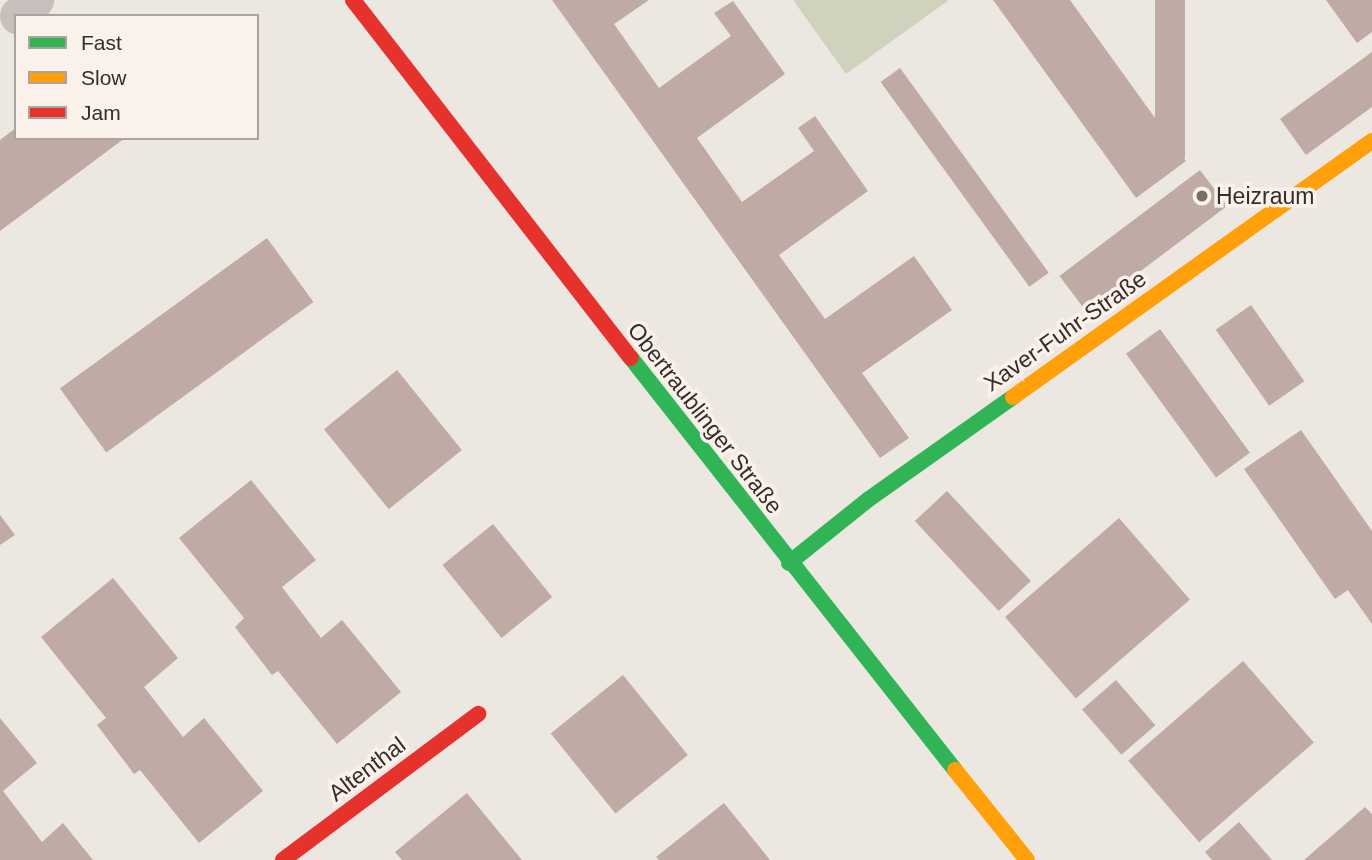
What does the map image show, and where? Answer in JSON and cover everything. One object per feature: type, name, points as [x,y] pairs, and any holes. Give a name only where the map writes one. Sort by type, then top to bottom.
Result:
[{"type":"street","points":[[22,14],[35,0]]},
{"type":"street","name":"Obertraublinger Straße","points":[[353,0],[789,563],[1027,860]]},
{"type":"street","points":[[0,35],[14,22]]},
{"type":"street","name":"Xaver-Fuhr-Straße","points":[[789,563],[880,491],[1372,141]]},
{"type":"street","name":"Altenthal","points":[[283,860],[478,714]]},
{"type":"green space","points":[[793,0],[949,0],[846,74]]},
{"type":"building","points":[[552,0],[649,0],[614,24],[659,88],[731,36],[714,13],[733,1],[785,74],[697,138],[742,202],[814,151],[798,128],[815,116],[868,191],[779,255],[825,319],[914,256],[952,310],[862,373],[909,438],[880,458]]},
{"type":"building","points":[[993,0],[1070,0],[1186,161],[1136,198]]},
{"type":"building","points":[[1155,0],[1185,0],[1185,158],[1155,158]]},
{"type":"building","points":[[1326,0],[1372,0],[1372,32],[1357,43]]},
{"type":"building","points":[[1372,52],[1372,107],[1306,155],[1280,119]]},
{"type":"building","points":[[900,68],[1049,273],[1029,287],[881,82]]},
{"type":"building","points":[[14,130],[14,140],[122,140],[0,231],[0,140]]},
{"type":"building","points":[[1200,170],[1227,206],[1087,312],[1059,276]]},
{"type":"building","points":[[267,238],[313,302],[106,452],[60,388]]},
{"type":"building","points":[[1251,305],[1304,381],[1269,406],[1216,330]]},
{"type":"building","points":[[1160,329],[1250,453],[1216,477],[1126,354]]},
{"type":"building","points":[[397,370],[462,450],[389,509],[324,429]]},
{"type":"building","points":[[1301,430],[1372,531],[1372,624],[1348,590],[1335,599],[1244,469]]},
{"type":"building","points":[[251,480],[316,560],[282,587],[321,638],[342,620],[401,692],[337,744],[278,671],[272,675],[235,627],[244,618],[179,538]]},
{"type":"building","points":[[947,491],[1031,581],[999,611],[915,521]]},
{"type":"building","points":[[0,515],[15,535],[0,545]]},
{"type":"building","points":[[1119,518],[1190,600],[1076,699],[1005,617]]},
{"type":"building","points":[[493,524],[552,597],[502,638],[442,565]]},
{"type":"building","points":[[113,578],[178,658],[144,687],[183,737],[204,718],[263,791],[199,843],[140,770],[134,774],[97,725],[106,718],[41,637]]},
{"type":"building","points":[[1243,661],[1314,743],[1199,842],[1128,761]]},
{"type":"building","points":[[623,675],[688,755],[616,814],[551,734]]},
{"type":"building","points":[[1116,680],[1155,725],[1121,755],[1082,710]]},
{"type":"building","points":[[0,718],[37,763],[3,791],[42,842],[63,823],[93,860],[0,860]]},
{"type":"building","points":[[467,793],[522,860],[402,860],[395,852]]},
{"type":"building","points":[[724,803],[770,860],[659,860],[656,857]]},
{"type":"building","points":[[1365,807],[1372,814],[1372,860],[1304,860]]},
{"type":"building","points":[[1239,822],[1272,860],[1212,860],[1205,852]]},
{"type":"traffic: fast","points":[[631,358],[955,770]]},
{"type":"traffic: fast","points":[[789,563],[869,499],[1013,397]]},
{"type":"traffic: slow","points":[[1013,397],[1372,141]]},
{"type":"traffic: slow","points":[[955,770],[1027,860]]},
{"type":"traffic: jam","points":[[353,0],[631,358]]},
{"type":"traffic: jam","points":[[283,860],[478,714]]},
{"type":"place","name":"Heizraum","points":[[1202,196]]}]
